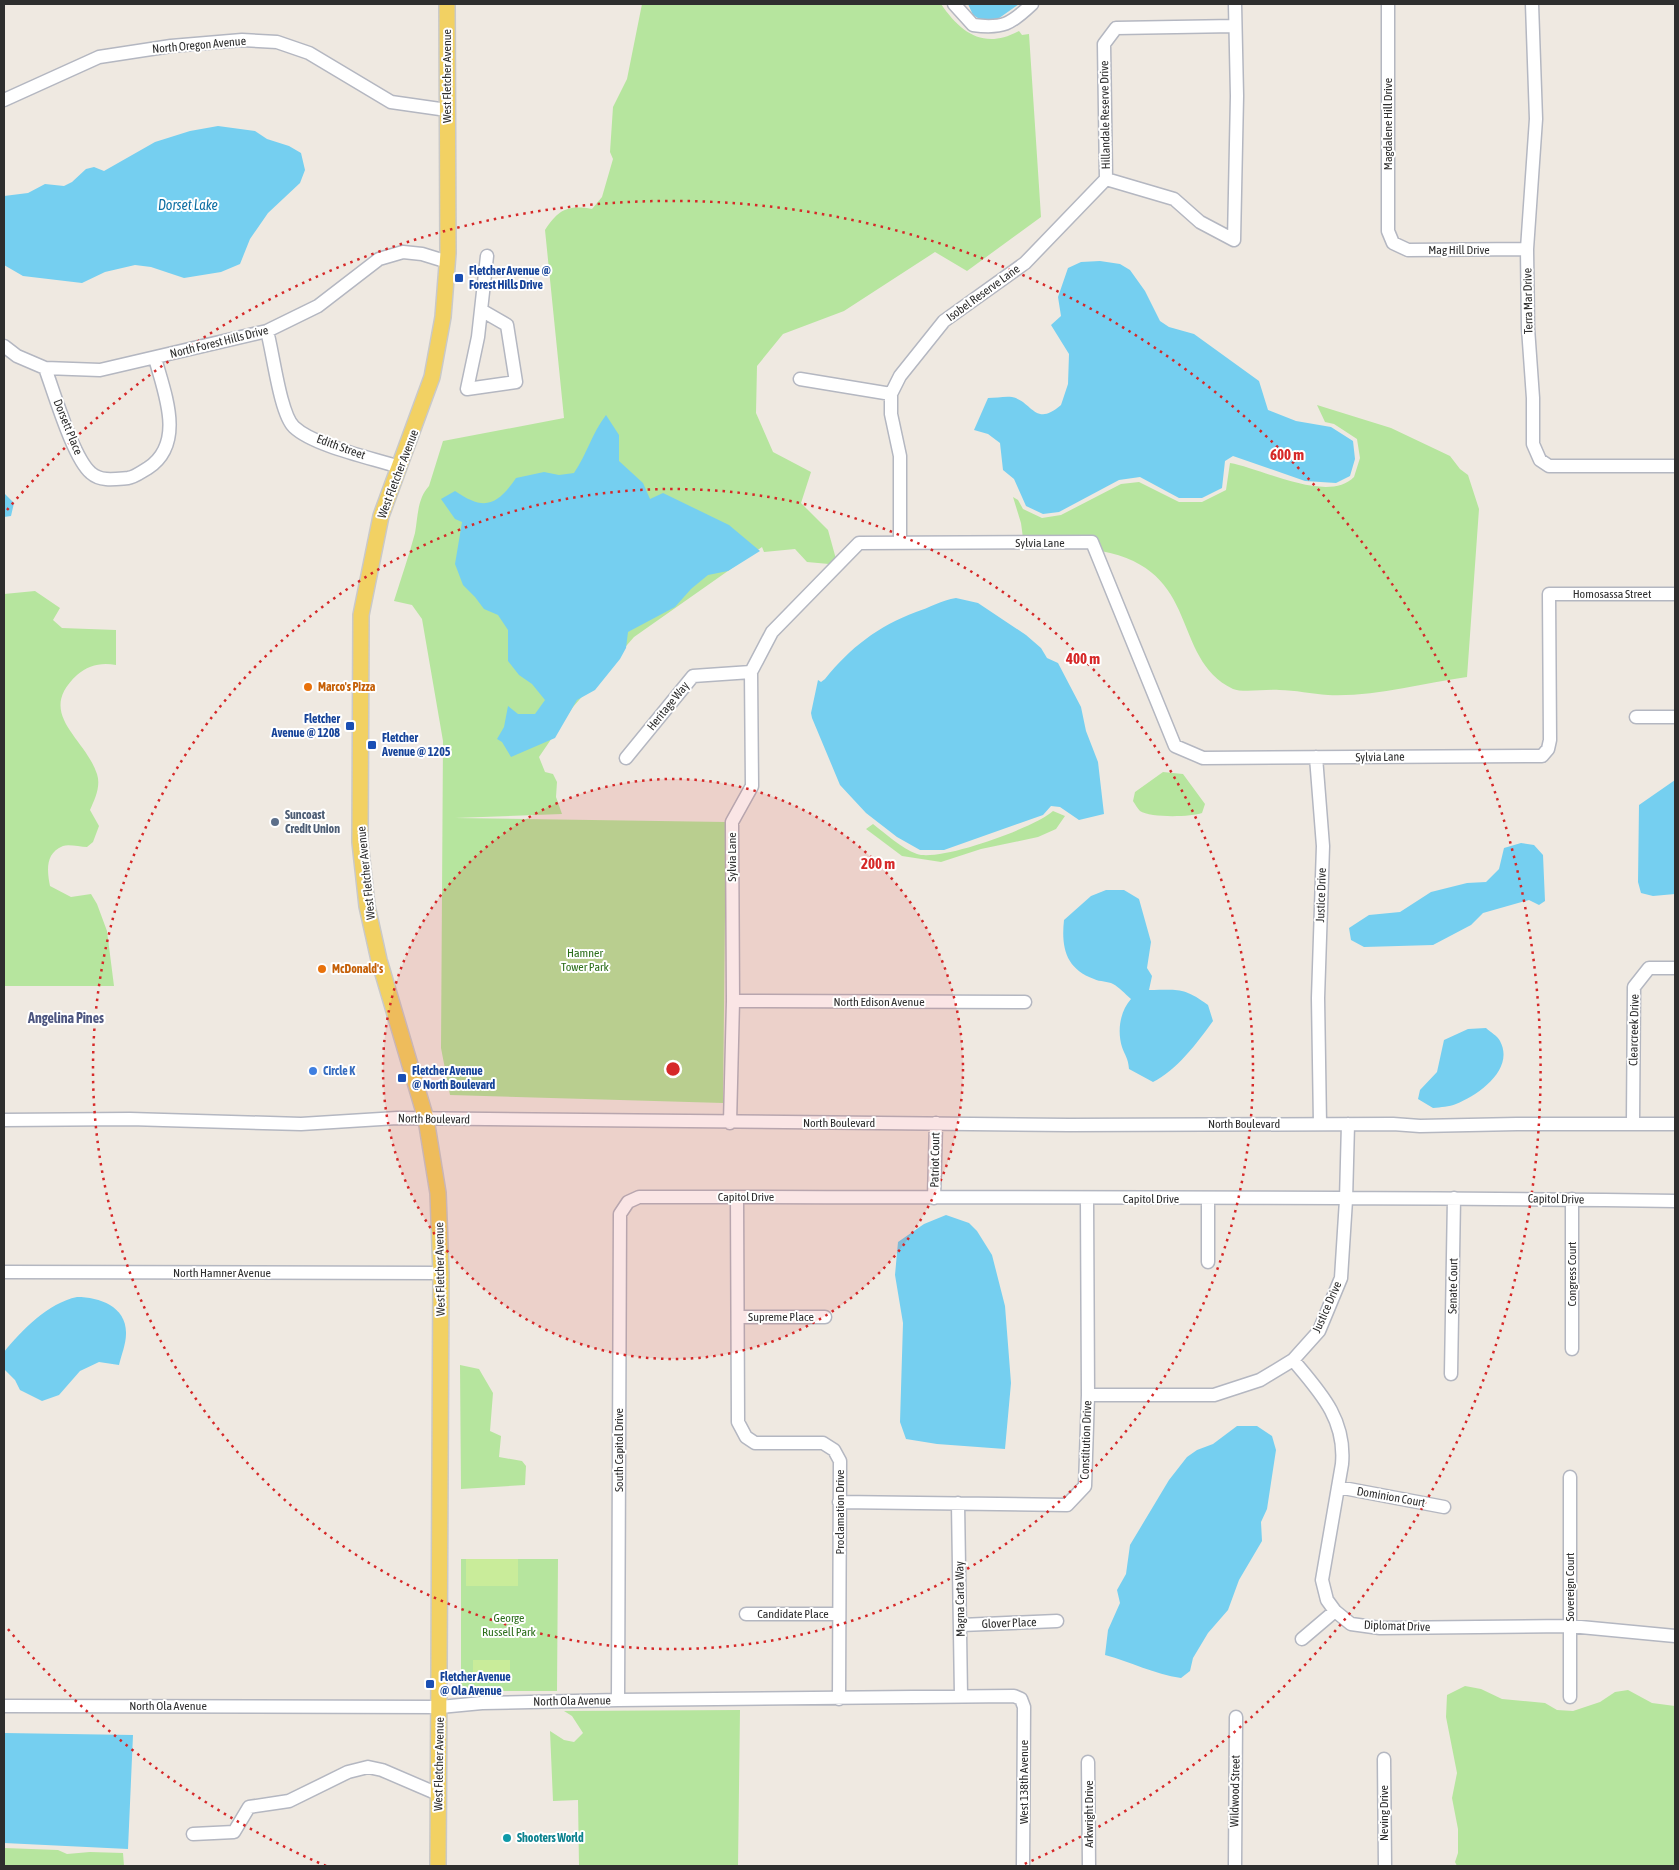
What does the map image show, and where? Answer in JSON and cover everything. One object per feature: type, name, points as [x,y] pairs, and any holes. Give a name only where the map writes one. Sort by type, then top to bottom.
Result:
[{"type":"main road","name":"West Fletcher Avenue","points":[[438,1866],[441,1273],[438,1193],[426,1119],[379,960],[367,906],[360,842],[361,615],[381,516],[417,423],[432,376],[443,317],[448,262],[447,4]]},
{"type":"street","points":[[954,4],[973,25],[993,28],[1012,22],[1032,4]]},
{"type":"street","name":"Hillandale Reserve Drive","points":[[1235,4],[1236,26],[1237,152],[1234,240],[1200,222],[1174,200],[1106,179],[1104,44],[1116,28],[1236,26]]},
{"type":"street","name":"Magdalene Hill Drive","points":[[1388,4],[1388,231],[1393,243]]},
{"type":"street","name":"Terra Mar Drive","points":[[1532,4],[1536,119],[1527,249],[1533,444],[1540,460],[1549,466],[1675,466]]},
{"type":"street","name":"North Oregon Avenue","points":[[4,100],[99,57],[171,46],[242,40],[277,42],[309,52],[392,102],[447,110]]},
{"type":"street","name":"Isobel Reserve Lane","points":[[891,394],[900,376],[944,321],[1025,263],[1106,179]]},
{"type":"street","name":"Mag Hill Drive","points":[[1393,243],[1408,250],[1527,249]]},
{"type":"street","name":"North Forest Hills Drive","points":[[4,346],[17,356],[45,368],[100,370],[267,331],[318,306],[379,259],[403,252],[422,254],[448,262]]},
{"type":"street","points":[[481,310],[507,324],[516,382],[467,389],[481,310],[487,256]]},
{"type":"street","name":"Edith Street","points":[[267,331],[275,358],[281,398],[294,427],[322,443],[399,466]]},
{"type":"street","name":"Dorsett Place","points":[[45,368],[78,455],[91,474],[108,480],[132,478],[152,465],[166,446],[171,420],[155,358]]},
{"type":"street","points":[[800,379],[891,394],[891,414],[900,456],[900,543]]},
{"type":"street","name":"Sylvia Lane","points":[[730,1123],[733,1001],[732,822],[752,786],[751,672],[772,632],[860,543],[1092,542],[1175,746],[1203,758],[1542,756],[1548,749],[1550,740],[1549,594]]},
{"type":"street","name":"Homosassa Street","points":[[1549,594],[1675,594]]},
{"type":"street","name":"Heritage Way","points":[[626,758],[693,676],[751,672]]},
{"type":"street","points":[[1636,717],[1675,717]]},
{"type":"street","name":"Justice Drive","points":[[1316,757],[1323,846],[1318,998],[1320,1124]]},
{"type":"street","name":"Clearcreek Drive","points":[[1633,1123],[1634,987],[1649,968],[1675,968]]},
{"type":"street","name":"North Edison Avenue","points":[[733,1001],[1024,1002]]},
{"type":"street","name":"North Boulevard","points":[[4,1120],[130,1119],[301,1124],[353,1119],[1069,1125],[1348,1124],[1420,1126],[1675,1124]]},
{"type":"street","name":"Patriot Court","points":[[934,1198],[936,1123]]},
{"type":"street","name":"Justice Drive","points":[[1088,1395],[1214,1395],[1260,1380],[1293,1360],[1319,1331],[1340,1278],[1346,1200],[1348,1124]]},
{"type":"street","name":"Capitol Drive","points":[[628,1202],[639,1197],[1346,1200],[1454,1198],[1675,1201]]},
{"type":"street","name":"Proclamation Drive","points":[[738,1197],[738,1422],[746,1437],[755,1443],[823,1443],[834,1450],[840,1461],[839,1698]]},
{"type":"street","name":"Senate Court","points":[[1452,1374],[1454,1198]]},
{"type":"street","name":"Constitution Drive","points":[[839,1502],[1067,1505],[1085,1486],[1088,1395],[1087,1199]]},
{"type":"street","points":[[1208,1199],[1208,1262]]},
{"type":"street","name":"Congress Court","points":[[1572,1199],[1572,1349]]},
{"type":"street","name":"South Capitol Drive","points":[[618,1700],[620,1214],[628,1202]]},
{"type":"street","name":"North Hamner Avenue","points":[[4,1272],[441,1273]]},
{"type":"street","name":"Supreme Place","points":[[738,1317],[825,1317]]},
{"type":"street","points":[[1293,1360],[1323,1395],[1338,1423],[1343,1454],[1322,1580],[1328,1600],[1335,1612],[1302,1639]]},
{"type":"street","name":"Sovereign Court","points":[[1570,1477],[1570,1696]]},
{"type":"street","name":"Dominion Court","points":[[1338,1487],[1444,1507]]},
{"type":"street","name":"Magna Carta Way","points":[[958,1503],[961,1696]]},
{"type":"street","name":"Diplomat Drive","points":[[1335,1612],[1351,1624],[1380,1628],[1570,1626],[1675,1636]]},
{"type":"street","name":"Candidate Place","points":[[746,1614],[839,1614]]},
{"type":"street","name":"Glover Place","points":[[961,1625],[1058,1622]]},
{"type":"street","name":"North Ola Avenue","points":[[4,1706],[440,1707],[482,1703],[618,1700],[961,1696],[1014,1696],[1021,1698]]},
{"type":"street","name":"West 138th Avenue","points":[[1021,1698],[1024,1707],[1023,1866]]},
{"type":"street","name":"Wildwood Street","points":[[1235,1866],[1236,1717]]},
{"type":"street","name":"Neving Drive","points":[[1384,1759],[1385,1866]]},
{"type":"street","name":"Arkwright Drive","points":[[1088,1762],[1089,1866]]},
{"type":"street","points":[[193,1834],[234,1832],[248,1807],[289,1801],[348,1772],[368,1767],[382,1770],[438,1794]]},
{"type":"green space","name":"Hamner Tower Park","points":[[642,4],[941,4],[957,23],[974,36],[995,39],[1019,31],[1022,35],[1029,34],[1041,217],[967,271],[935,252],[844,311],[783,334],[757,366],[756,413],[773,452],[811,472],[801,503],[828,530],[836,559],[829,564],[807,562],[795,549],[764,552],[762,547],[634,637],[573,707],[539,757],[545,772],[553,774],[557,782],[556,797],[562,814],[455,818],[726,822],[723,1103],[450,1095],[441,1048],[443,741],[422,619],[412,605],[394,601],[415,533],[420,502],[429,486],[443,441],[564,418],[545,230],[555,217],[565,210],[570,208],[592,209],[602,197],[613,159],[610,152],[613,107],[627,79]]},
{"type":"green space","points":[[1317,405],[1391,428],[1450,456],[1460,469],[1468,475],[1479,509],[1467,677],[1381,692],[1346,695],[1285,690],[1242,691],[1233,689],[1213,675],[1200,657],[1171,595],[1156,576],[1133,561],[1101,551],[1097,541],[1023,538],[1021,523],[1013,497],[1018,500],[1023,509],[1042,518],[1061,515],[1121,484],[1139,482],[1179,502],[1202,502],[1226,490],[1230,463],[1312,486],[1328,487],[1342,484],[1354,477],[1360,458],[1357,439],[1334,424],[1325,422]]},
{"type":"green space","points":[[35,591],[60,608],[53,620],[62,628],[116,630],[116,665],[95,665],[81,672],[65,689],[61,702],[62,714],[67,725],[91,761],[97,774],[98,788],[90,810],[99,826],[93,842],[87,847],[65,845],[57,849],[50,858],[48,869],[50,886],[71,897],[91,894],[97,904],[107,931],[114,986],[4,986],[4,594]]},
{"type":"green space","points":[[1163,772],[1183,774],[1205,804],[1202,813],[1171,816],[1152,815],[1140,811],[1133,801],[1135,792]]},
{"type":"green space","points":[[1053,811],[1065,816],[1056,829],[1038,837],[981,849],[941,862],[902,856],[866,829],[873,824],[905,848],[917,854],[929,855],[946,853],[987,842],[1028,826]]},
{"type":"green space","points":[[460,1365],[479,1369],[493,1393],[490,1431],[501,1436],[499,1457],[522,1461],[526,1466],[525,1485],[461,1489]]},
{"type":"green space","name":"George Russell Park","points":[[461,1559],[558,1559],[557,1691],[461,1691]]},
{"type":"green space","points":[[466,1559],[518,1559],[518,1586],[466,1586]]},
{"type":"green space","points":[[473,1660],[510,1660],[510,1682],[473,1682]]},
{"type":"green space","points":[[1465,1686],[1481,1689],[1502,1699],[1545,1703],[1557,1710],[1573,1711],[1600,1702],[1615,1692],[1628,1690],[1652,1703],[1675,1706],[1675,1866],[1457,1866],[1455,1862],[1458,1853],[1458,1829],[1452,1798],[1457,1773],[1446,1717],[1447,1695]]},
{"type":"green space","points":[[740,1710],[738,1866],[579,1866],[578,1800],[553,1801],[550,1731],[564,1740],[574,1742],[583,1733],[572,1716],[564,1711]]},
{"type":"green space","points":[[4,1848],[58,1850],[67,1854],[90,1852],[123,1853],[124,1866],[4,1866]]},
{"type":"water","points":[[968,4],[1019,4],[995,21],[986,23],[973,15]]},
{"type":"water","name":"Dorset Lake","points":[[218,126],[255,131],[267,139],[289,146],[301,153],[305,170],[300,183],[268,213],[250,239],[240,264],[221,272],[184,278],[151,267],[135,265],[105,272],[82,283],[23,276],[4,265],[4,196],[28,193],[45,184],[64,186],[72,182],[86,169],[94,167],[104,171],[155,142],[190,131]]},
{"type":"water","points":[[1100,261],[1120,264],[1130,270],[1145,291],[1160,321],[1169,327],[1194,334],[1259,381],[1268,410],[1296,421],[1331,427],[1353,441],[1355,459],[1350,476],[1336,483],[1305,481],[1233,456],[1225,461],[1222,488],[1202,498],[1179,498],[1140,477],[1119,480],[1059,512],[1043,514],[1026,506],[1014,479],[1003,470],[1000,443],[988,434],[974,430],[988,398],[1012,397],[1019,399],[1039,414],[1045,414],[1061,405],[1068,384],[1069,354],[1051,325],[1061,316],[1058,297],[1068,268],[1081,262]]},
{"type":"water","points":[[606,415],[619,435],[619,461],[643,483],[650,499],[663,493],[729,525],[760,551],[728,571],[708,575],[691,589],[675,607],[628,632],[626,648],[620,659],[595,690],[577,700],[555,738],[511,757],[502,742],[497,739],[504,727],[508,706],[518,714],[535,714],[545,700],[532,684],[519,675],[508,661],[508,630],[498,615],[484,609],[463,585],[455,564],[462,522],[455,519],[441,499],[455,491],[474,501],[489,503],[503,495],[516,478],[544,472],[559,475],[574,473]]},
{"type":"water","points":[[4,493],[14,503],[11,516],[4,517]]},
{"type":"water","points":[[956,598],[978,603],[1026,635],[1041,648],[1047,658],[1058,663],[1081,707],[1086,731],[1098,762],[1104,814],[1079,820],[1060,807],[1051,806],[1043,815],[944,850],[920,850],[897,837],[866,813],[840,785],[812,718],[811,713],[818,680],[821,682],[825,679],[844,657],[877,631],[902,618]]},
{"type":"water","points":[[1675,780],[1675,894],[1653,896],[1641,893],[1638,882],[1639,805]]},
{"type":"water","points":[[1521,843],[1534,845],[1543,855],[1545,901],[1539,905],[1529,900],[1483,913],[1471,925],[1433,945],[1364,947],[1351,940],[1349,928],[1369,915],[1400,912],[1431,892],[1467,883],[1486,882],[1499,869],[1504,848]]},
{"type":"water","points":[[1106,890],[1124,890],[1139,899],[1151,942],[1147,968],[1152,976],[1149,990],[1186,992],[1208,1005],[1213,1021],[1178,1063],[1170,1071],[1153,1082],[1129,1069],[1120,1041],[1120,1021],[1124,1009],[1131,999],[1113,984],[1096,980],[1077,970],[1067,956],[1063,940],[1064,920],[1091,896]]},
{"type":"water","points":[[1486,1028],[1499,1039],[1503,1051],[1503,1061],[1499,1071],[1492,1080],[1475,1094],[1451,1106],[1433,1108],[1418,1099],[1420,1090],[1437,1072],[1444,1040],[1468,1029]]},
{"type":"water","points":[[946,1215],[969,1223],[977,1231],[992,1255],[1005,1306],[1011,1383],[1005,1449],[937,1444],[906,1439],[900,1422],[903,1323],[895,1275],[898,1242],[924,1224]]},
{"type":"water","points":[[86,1297],[110,1305],[122,1317],[126,1338],[119,1365],[99,1362],[80,1371],[59,1395],[42,1401],[20,1390],[15,1380],[4,1369],[4,1352],[27,1327],[46,1311],[66,1300]]},
{"type":"water","points":[[1237,1426],[1257,1426],[1272,1436],[1276,1450],[1267,1509],[1261,1522],[1262,1541],[1239,1580],[1228,1610],[1208,1633],[1193,1658],[1190,1671],[1181,1678],[1161,1674],[1105,1655],[1108,1630],[1120,1603],[1117,1590],[1126,1574],[1130,1545],[1169,1480],[1187,1457],[1197,1450],[1213,1444]]},
{"type":"water","points":[[4,1733],[133,1735],[128,1849],[4,1843]]},
{"type":"place","name":"Fletcher Avenue @ Forest Hills Drive","points":[[459,278]]},
{"type":"place","name":"Marco's Pizza","points":[[308,687]]},
{"type":"place","name":"Fletcher Avenue @ 1208","points":[[350,726]]},
{"type":"place","name":"Fletcher Avenue @ 1205","points":[[372,745]]},
{"type":"place","name":"Suncoast Credit Union","points":[[275,822]]},
{"type":"place","name":"McDonald's","points":[[322,969]]},
{"type":"place","name":"Circle K","points":[[313,1071]]},
{"type":"place","name":"Fletcher Avenue @ North Boulevard","points":[[402,1078]]},
{"type":"place","name":"Fletcher Avenue @ Ola Avenue","points":[[430,1684]]},
{"type":"place","name":"Shooters World","points":[[507,1838]]},
{"type":"district","name":"Angelina Pines","points":[[66,1018]]}]
